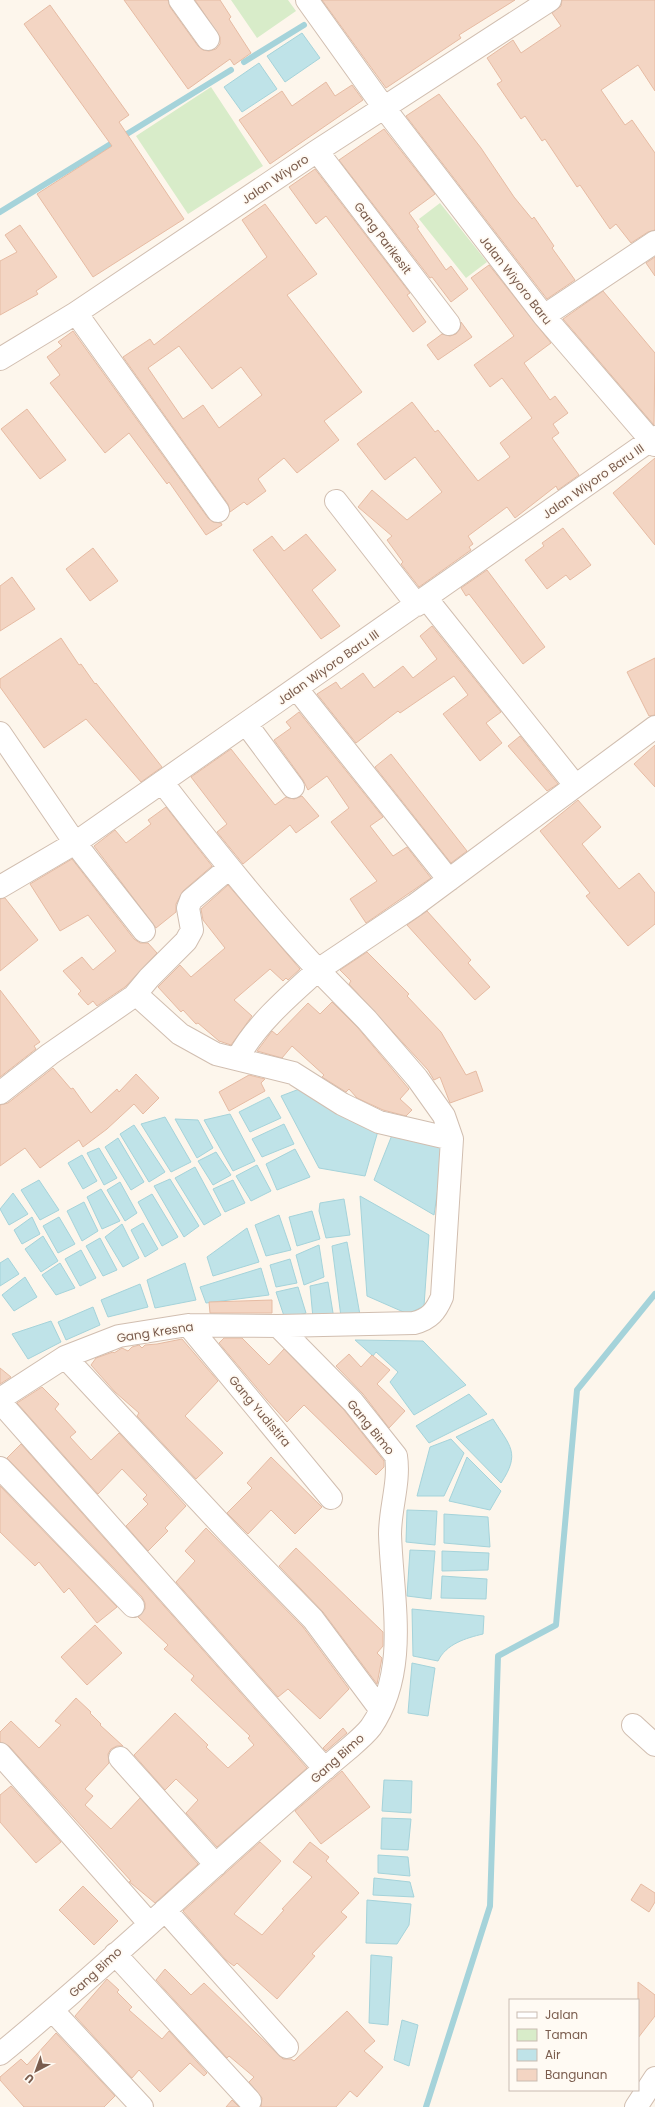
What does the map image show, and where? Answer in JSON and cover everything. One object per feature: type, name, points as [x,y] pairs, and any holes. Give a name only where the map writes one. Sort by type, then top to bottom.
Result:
[{"type":"street","points":[[180,0],[208,39]]},
{"type":"street","name":"Jalan Wiyoro Baru","points":[[307,0],[385,109],[544,316],[654,441]]},
{"type":"street","name":"Jalan Wiyoro","points":[[0,359],[76,313],[317,151],[385,109],[550,0]]},
{"type":"street","name":"Gang Parikesit","points":[[317,151],[448,324]]},
{"type":"street","points":[[544,316],[655,242]]},
{"type":"street","points":[[76,313],[218,511]]},
{"type":"street","name":"Jalan Wiyoro Baru III","points":[[0,887],[75,843],[654,441]]},
{"type":"street","points":[[336,500],[575,785]]},
{"type":"street","points":[[297,689],[449,880]]},
{"type":"street","points":[[247,725],[292,787]]},
{"type":"street","points":[[238,1059],[243,1049],[278,1008],[318,970],[449,880],[575,785],[653,731]]},
{"type":"street","points":[[0,733],[75,843],[144,931]]},
{"type":"street","points":[[162,782],[228,868],[283,932],[367,1020],[417,1078],[444,1116],[452,1139]]},
{"type":"street","points":[[0,1093],[50,1054],[134,996],[149,978],[186,941],[192,930],[188,908],[191,900],[228,868]]},
{"type":"street","points":[[134,996],[143,999],[180,1034],[216,1054],[293,1073],[342,1104],[379,1122],[452,1139]]},
{"type":"street","name":"Gang Kresna","points":[[0,1400],[65,1357],[119,1336],[188,1325],[278,1326],[414,1323],[431,1315],[442,1297],[452,1139]]},
{"type":"street","name":"Gang Yudistira","points":[[188,1325],[331,1498]]},
{"type":"street","name":"Gang Bimo","points":[[0,2054],[53,2011],[115,1954],[348,1750],[371,1727],[380,1709],[394,1670],[395,1603],[390,1533],[397,1467],[396,1456],[353,1402],[278,1326]]},
{"type":"street","points":[[65,1357],[231,1535],[313,1619],[380,1709]]},
{"type":"street","points":[[0,1400],[325,1769]]},
{"type":"street","points":[[0,1468],[134,1606]]},
{"type":"street","points":[[633,1725],[655,1745]]},
{"type":"street","points":[[0,1754],[157,1917],[287,2048]]},
{"type":"street","points":[[120,1758],[216,1865]]},
{"type":"street","points":[[115,1954],[250,2102]]},
{"type":"street","points":[[53,2011],[142,2107]]},
{"type":"street","points":[[636,2107],[655,2078]]},
{"type":"green space","points":[[231,0],[288,0],[296,11],[257,38]]},
{"type":"green space","points":[[211,87],[263,166],[188,214],[136,136]]},
{"type":"green space","points":[[440,203],[487,262],[466,278],[419,219]]},
{"type":"water","points":[[302,33],[320,58],[285,82],[267,56]]},
{"type":"water","points":[[259,63],[277,89],[242,112],[224,87]]},
{"type":"water","points":[[302,1088],[378,1131],[365,1176],[319,1168],[281,1096]]},
{"type":"water","points":[[269,1097],[281,1118],[250,1132],[239,1112]]},
{"type":"water","points":[[230,1114],[255,1161],[233,1171],[204,1120]]},
{"type":"water","points":[[165,1117],[191,1162],[171,1172],[141,1124]]},
{"type":"water","points":[[175,1119],[198,1120],[213,1148],[197,1158]]},
{"type":"water","points":[[284,1124],[294,1144],[262,1157],[252,1139]]},
{"type":"water","points":[[134,1125],[165,1172],[149,1182],[120,1134]]},
{"type":"water","points":[[392,1135],[444,1148],[434,1215],[374,1180]]},
{"type":"water","points":[[118,1138],[144,1182],[131,1190],[105,1147]]},
{"type":"water","points":[[99,1148],[117,1178],[104,1185],[87,1153]]},
{"type":"water","points":[[295,1149],[310,1177],[277,1190],[266,1164]]},
{"type":"water","points":[[216,1152],[231,1175],[213,1185],[198,1161]]},
{"type":"water","points":[[82,1155],[97,1181],[83,1189],[68,1163]]},
{"type":"water","points":[[257,1165],[271,1191],[251,1201],[236,1176]]},
{"type":"water","points":[[195,1167],[221,1215],[204,1225],[175,1178]]},
{"type":"water","points":[[170,1179],[199,1226],[184,1237],[154,1186]]},
{"type":"water","points":[[39,1180],[59,1210],[40,1220],[21,1190]]},
{"type":"water","points":[[233,1180],[245,1203],[225,1212],[213,1189]]},
{"type":"water","points":[[120,1182],[137,1213],[125,1221],[107,1190]]},
{"type":"water","points":[[101,1189],[120,1221],[102,1229],[87,1197]]},
{"type":"water","points":[[13,1193],[28,1214],[9,1225],[0,1209]]},
{"type":"water","points":[[152,1194],[178,1237],[162,1246],[138,1202]]},
{"type":"water","points":[[360,1196],[429,1235],[424,1306],[408,1314],[367,1296]]},
{"type":"water","points":[[344,1199],[350,1235],[326,1238],[319,1211],[320,1203]]},
{"type":"water","points":[[84,1202],[98,1231],[82,1241],[67,1211]]},
{"type":"water","points":[[312,1211],[320,1239],[297,1246],[289,1217]]},
{"type":"water","points":[[279,1215],[291,1250],[266,1256],[255,1225]]},
{"type":"water","points":[[32,1217],[40,1234],[22,1244],[14,1230]]},
{"type":"water","points":[[59,1217],[75,1244],[58,1253],[43,1226]]},
{"type":"water","points":[[143,1223],[158,1249],[145,1257],[131,1230]]},
{"type":"water","points":[[122,1224],[139,1258],[123,1267],[105,1237]]},
{"type":"water","points":[[247,1228],[259,1262],[213,1276],[207,1257]]},
{"type":"water","points":[[43,1236],[58,1261],[41,1272],[25,1249]]},
{"type":"water","points":[[100,1238],[117,1270],[103,1276],[86,1246]]},
{"type":"water","points":[[347,1242],[360,1315],[341,1317],[332,1246]]},
{"type":"water","points":[[319,1245],[324,1277],[304,1285],[296,1255]]},
{"type":"water","points":[[81,1250],[96,1278],[80,1286],[65,1259]]},
{"type":"water","points":[[8,1258],[19,1274],[0,1286],[0,1263]]},
{"type":"water","points":[[290,1259],[297,1283],[276,1287],[270,1265]]},
{"type":"water","points":[[60,1263],[75,1288],[56,1295],[42,1275]]},
{"type":"water","points":[[185,1263],[196,1300],[155,1308],[147,1280]]},
{"type":"water","points":[[261,1268],[269,1295],[206,1303],[200,1287]]},
{"type":"water","points":[[25,1277],[37,1297],[14,1311],[2,1295]]},
{"type":"water","points":[[328,1282],[334,1319],[313,1318],[310,1286]]},
{"type":"water","points":[[140,1284],[148,1307],[108,1317],[101,1300]]},
{"type":"water","points":[[298,1287],[306,1313],[285,1319],[276,1292]]},
{"type":"water","points":[[93,1307],[100,1325],[66,1340],[58,1322]]},
{"type":"water","points":[[51,1321],[61,1342],[28,1359],[12,1334]]},
{"type":"water","points":[[355,1340],[423,1341],[466,1385],[414,1415],[390,1382],[398,1372],[376,1352],[373,1356]]},
{"type":"water","points":[[469,1394],[487,1414],[429,1443],[416,1426]]},
{"type":"water","points":[[493,1419],[508,1443],[512,1457],[511,1464],[501,1483],[456,1437]]},
{"type":"water","points":[[451,1439],[464,1453],[444,1496],[417,1496],[430,1447]]},
{"type":"water","points":[[467,1457],[501,1491],[490,1510],[449,1501]]},
{"type":"water","points":[[407,1510],[437,1511],[435,1545],[406,1542]]},
{"type":"water","points":[[444,1514],[488,1517],[490,1547],[444,1543]]},
{"type":"water","points":[[410,1550],[435,1551],[431,1599],[407,1596]]},
{"type":"water","points":[[442,1551],[489,1553],[488,1570],[442,1571]]},
{"type":"water","points":[[442,1576],[487,1579],[486,1599],[441,1598]]},
{"type":"water","points":[[412,1609],[484,1616],[483,1634],[463,1640],[451,1646],[438,1661],[413,1656]]},
{"type":"water","points":[[412,1663],[435,1668],[428,1716],[408,1713]]},
{"type":"water","points":[[384,1780],[412,1781],[411,1813],[382,1811]]},
{"type":"water","points":[[382,1818],[411,1819],[408,1850],[381,1849]]},
{"type":"water","points":[[378,1855],[408,1857],[410,1876],[378,1873]]},
{"type":"water","points":[[374,1878],[410,1882],[414,1897],[373,1895]]},
{"type":"water","points":[[367,1900],[411,1904],[409,1925],[397,1944],[366,1943]]},
{"type":"water","points":[[371,1955],[392,1957],[388,2025],[369,2023]]},
{"type":"water","points":[[402,2020],[418,2025],[409,2066],[394,2060]]},
{"type":"building","points":[[124,0],[168,0],[170,7],[198,46],[203,50],[209,51],[216,49],[220,44],[220,37],[195,0],[220,0],[231,17],[229,19],[251,53],[234,65],[230,59],[188,89]]},
{"type":"building","points":[[322,0],[515,0],[459,35],[461,38],[386,88]]},
{"type":"building","points":[[562,0],[655,0],[655,91],[638,65],[601,90],[625,125],[632,120],[655,153],[655,230],[648,232],[631,243],[616,224],[610,229],[580,185],[577,187],[545,139],[542,141],[525,116],[521,119],[497,84],[502,81],[487,58],[513,40],[521,53],[561,26],[552,13],[561,6]]},
{"type":"building","points":[[50,5],[129,115],[119,122],[184,219],[93,277],[37,194],[112,146],[24,24]]},
{"type":"building","points":[[326,82],[335,96],[352,85],[363,100],[270,164],[239,120],[282,91],[292,106]]},
{"type":"building","points":[[439,94],[481,148],[514,197],[532,219],[534,217],[554,246],[552,248],[575,280],[547,299],[406,116]]},
{"type":"building","points":[[384,129],[435,194],[409,213],[419,227],[417,228],[446,270],[451,266],[468,289],[451,302],[432,277],[430,278],[339,160]]},
{"type":"building","points":[[315,169],[410,293],[407,295],[426,322],[413,332],[326,216],[316,224],[289,187]]},
{"type":"building","points":[[265,204],[317,274],[287,295],[362,392],[324,421],[339,440],[297,473],[284,458],[258,479],[266,491],[247,505],[244,502],[230,512],[228,504],[123,357],[150,339],[154,345],[267,257],[242,220]],"holes":[[[179,346],[212,389],[241,367],[262,395],[219,428],[203,405],[183,419],[148,368]]]},
{"type":"building","points":[[20,225],[57,277],[36,291],[38,294],[0,315],[0,261],[17,252],[5,235]]},
{"type":"building","points":[[655,257],[655,276],[646,263]]},
{"type":"building","points":[[489,265],[551,343],[524,363],[550,400],[555,396],[568,413],[553,424],[559,433],[552,438],[579,475],[558,490],[556,486],[515,518],[507,507],[468,536],[473,544],[469,547],[471,550],[419,587],[401,564],[403,562],[387,540],[392,536],[358,507],[372,490],[407,520],[442,492],[415,457],[385,480],[357,444],[412,402],[435,432],[438,430],[478,481],[510,457],[500,443],[532,418],[502,378],[490,387],[474,365],[514,336],[471,278]]},
{"type":"building","points":[[603,291],[655,353],[654,425],[563,319]]},
{"type":"building","points":[[461,322],[472,337],[438,360],[427,345],[442,334],[450,336],[456,334],[460,329]]},
{"type":"building","points":[[73,331],[208,518],[213,522],[221,523],[222,525],[206,535],[169,482],[167,484],[129,433],[105,453],[50,383],[60,375],[47,357],[62,346],[58,342]]},
{"type":"building","points":[[27,409],[66,460],[40,479],[1,429]]},
{"type":"building","points":[[655,458],[655,545],[613,493]]},
{"type":"building","points":[[563,528],[591,565],[570,580],[566,575],[547,589],[525,560],[544,546],[542,543]]},
{"type":"building","points":[[306,534],[336,570],[312,590],[340,626],[321,639],[253,550],[272,536],[284,551]]},
{"type":"building","points":[[93,548],[118,581],[90,601],[66,569]]},
{"type":"building","points":[[487,570],[545,647],[523,664],[469,594],[466,596],[461,588]]},
{"type":"building","points":[[12,577],[35,609],[0,631],[0,586]]},
{"type":"building","points":[[432,626],[501,712],[486,723],[502,743],[480,761],[443,714],[468,695],[454,676],[400,713],[398,711],[356,743],[317,694],[336,682],[341,689],[363,673],[374,688],[403,666],[413,678],[437,659],[420,636]]},
{"type":"building","points":[[61,638],[79,665],[81,664],[95,684],[96,683],[162,767],[141,782],[86,719],[44,748],[0,687],[0,679]]},
{"type":"building","points":[[655,658],[655,715],[649,716],[627,672]]},
{"type":"building","points":[[299,712],[383,817],[370,826],[393,856],[407,847],[431,878],[366,923],[350,899],[377,881],[331,822],[349,808],[327,776],[308,790],[303,780],[274,740],[291,728],[286,722]]},
{"type":"building","points":[[520,736],[558,784],[547,791],[508,746]]},
{"type":"building","points":[[655,745],[655,787],[634,764]]},
{"type":"building","points":[[231,749],[275,805],[286,797],[294,799],[302,796],[319,816],[296,833],[290,825],[243,864],[217,832],[227,824],[191,777]]},
{"type":"building","points":[[391,754],[467,851],[451,863],[375,767]]},
{"type":"building","points":[[578,800],[601,827],[582,844],[609,877],[619,889],[639,873],[655,893],[655,924],[628,946],[586,896],[590,893],[540,831]]},
{"type":"building","points":[[166,807],[212,866],[183,891],[176,904],[176,912],[156,928],[94,846],[115,830],[126,843],[151,824],[148,820]]},
{"type":"building","points":[[72,859],[134,939],[140,943],[148,943],[157,953],[125,987],[97,1006],[93,1001],[88,1005],[78,994],[81,991],[63,971],[82,957],[93,970],[116,951],[88,915],[60,931],[30,884]]},
{"type":"building","points":[[228,885],[300,969],[288,980],[286,978],[283,981],[270,969],[234,1000],[252,1016],[231,1045],[219,1041],[198,1023],[196,1024],[183,1010],[181,1012],[158,987],[180,965],[191,977],[225,948],[203,920],[201,909]]},
{"type":"building","points":[[5,898],[38,940],[0,971],[0,899]]},
{"type":"building","points":[[427,911],[471,960],[468,963],[490,987],[475,1000],[407,925]]},
{"type":"building","points":[[367,952],[409,994],[407,996],[441,1032],[466,1075],[476,1071],[483,1091],[450,1103],[440,1077],[434,1080],[428,1070],[349,984],[351,981],[340,970]]},
{"type":"building","points":[[0,990],[40,1042],[34,1046],[36,1049],[0,1077]]},
{"type":"building","points":[[332,1002],[358,1028],[409,1089],[400,1099],[412,1110],[406,1116],[383,1110],[357,1098],[349,1089],[346,1092],[322,1077],[324,1075],[292,1046],[282,1058],[257,1051],[272,1031],[277,1035],[308,1003],[320,1014]]},
{"type":"building","points":[[53,1068],[71,1089],[73,1088],[91,1113],[117,1089],[119,1092],[136,1074],[159,1098],[143,1114],[134,1104],[107,1129],[83,1147],[79,1140],[40,1168],[25,1148],[0,1166],[0,1105],[8,1103]]},
{"type":"building","points":[[249,1075],[265,1079],[261,1083],[265,1091],[229,1111],[219,1092]]},
{"type":"building","points":[[272,1300],[272,1313],[210,1313],[209,1302]]},
{"type":"building","points":[[224,1338],[242,1338],[269,1365],[284,1349],[344,1410],[384,1461],[384,1467],[376,1475],[304,1405],[287,1422],[219,1343]]},
{"type":"building","points":[[182,1339],[218,1381],[185,1416],[223,1453],[196,1479],[137,1416],[139,1413],[115,1392],[91,1365],[96,1358],[113,1352],[114,1353],[122,1348],[128,1351],[132,1347],[139,1345],[142,1348],[145,1345]]},
{"type":"building","points":[[349,1354],[361,1367],[372,1355],[390,1370],[377,1384],[405,1411],[389,1428],[363,1394],[336,1366]]},
{"type":"building","points":[[0,1368],[11,1377],[0,1384]]},
{"type":"building","points":[[42,1387],[59,1404],[55,1409],[76,1432],[70,1437],[91,1460],[119,1433],[186,1506],[165,1528],[168,1531],[148,1551],[126,1526],[148,1504],[143,1499],[147,1495],[122,1469],[98,1494],[17,1403]]},
{"type":"building","points":[[21,1444],[307,1768],[217,1847],[186,1813],[198,1800],[176,1779],[165,1790],[134,1755],[175,1713],[208,1745],[206,1747],[228,1768],[254,1745],[248,1738],[250,1736],[191,1680],[194,1676],[164,1649],[168,1645],[138,1617],[145,1609],[145,1603],[142,1597],[7,1458]]},
{"type":"building","points":[[271,1457],[322,1507],[295,1534],[271,1510],[248,1534],[227,1513],[252,1488],[247,1483]]},
{"type":"building","points":[[0,1486],[117,1607],[97,1623],[69,1588],[64,1593],[39,1562],[35,1566],[0,1532]]},
{"type":"building","points":[[206,1528],[303,1627],[349,1689],[320,1719],[288,1689],[278,1697],[176,1582],[195,1561],[185,1551]]},
{"type":"building","points":[[296,1548],[383,1632],[383,1646],[377,1653],[382,1658],[377,1684],[323,1612],[279,1566]]},
{"type":"building","points":[[95,1625],[122,1653],[87,1685],[61,1657]]},
{"type":"building","points":[[76,1698],[91,1712],[90,1713],[101,1724],[100,1725],[123,1746],[117,1746],[111,1749],[108,1754],[109,1763],[85,1789],[93,1796],[85,1805],[111,1829],[140,1798],[198,1864],[155,1903],[129,1882],[131,1881],[9,1746],[0,1742],[0,1732],[11,1721],[39,1748],[61,1725],[55,1721]]},
{"type":"building","points":[[343,1728],[347,1733],[326,1751],[323,1748]]},
{"type":"building","points":[[342,1771],[370,1807],[321,1844],[295,1811]]},
{"type":"building","points":[[11,1786],[61,1842],[36,1863],[0,1822],[0,1795]]},
{"type":"building","points":[[260,1842],[281,1861],[234,1914],[262,1935],[284,1910],[282,1909],[312,1877],[293,1862],[310,1842],[329,1857],[326,1861],[359,1893],[341,1912],[347,1917],[312,1954],[315,1956],[277,1999],[237,1963],[234,1966],[226,1960],[183,1911]]},
{"type":"building","points":[[641,1884],[655,1893],[655,1902],[649,1912],[631,1900]]},
{"type":"building","points":[[83,1886],[118,1921],[94,1945],[59,1910]]},
{"type":"building","points":[[165,1969],[191,1995],[204,1983],[283,2059],[291,2059],[294,2061],[347,2011],[375,2041],[364,2051],[383,2067],[357,2097],[350,2091],[336,2107],[261,2107],[262,2098],[249,2082],[254,2077],[229,2056],[227,2058],[156,1980]]},
{"type":"building","points":[[107,1979],[119,1990],[117,1992],[132,2007],[129,2010],[162,2039],[169,2031],[207,2073],[204,2076],[190,2063],[160,2092],[139,2070],[132,2078],[75,2016]]},
{"type":"building","points":[[638,1982],[655,1995],[655,2016],[639,2037],[639,1999]]},
{"type":"building","points":[[56,2033],[115,2096],[104,2107],[24,2107],[0,2080],[0,2077],[21,2059],[27,2065]]},
{"type":"building","points":[[232,2100],[239,2107],[226,2107]]},
{"type":"waterway","points":[[244,62],[304,25]]},
{"type":"waterway","points":[[0,212],[231,70]]},
{"type":"waterway","points":[[426,2107],[490,1906],[498,1656],[556,1625],[577,1390],[655,1294]]}]
